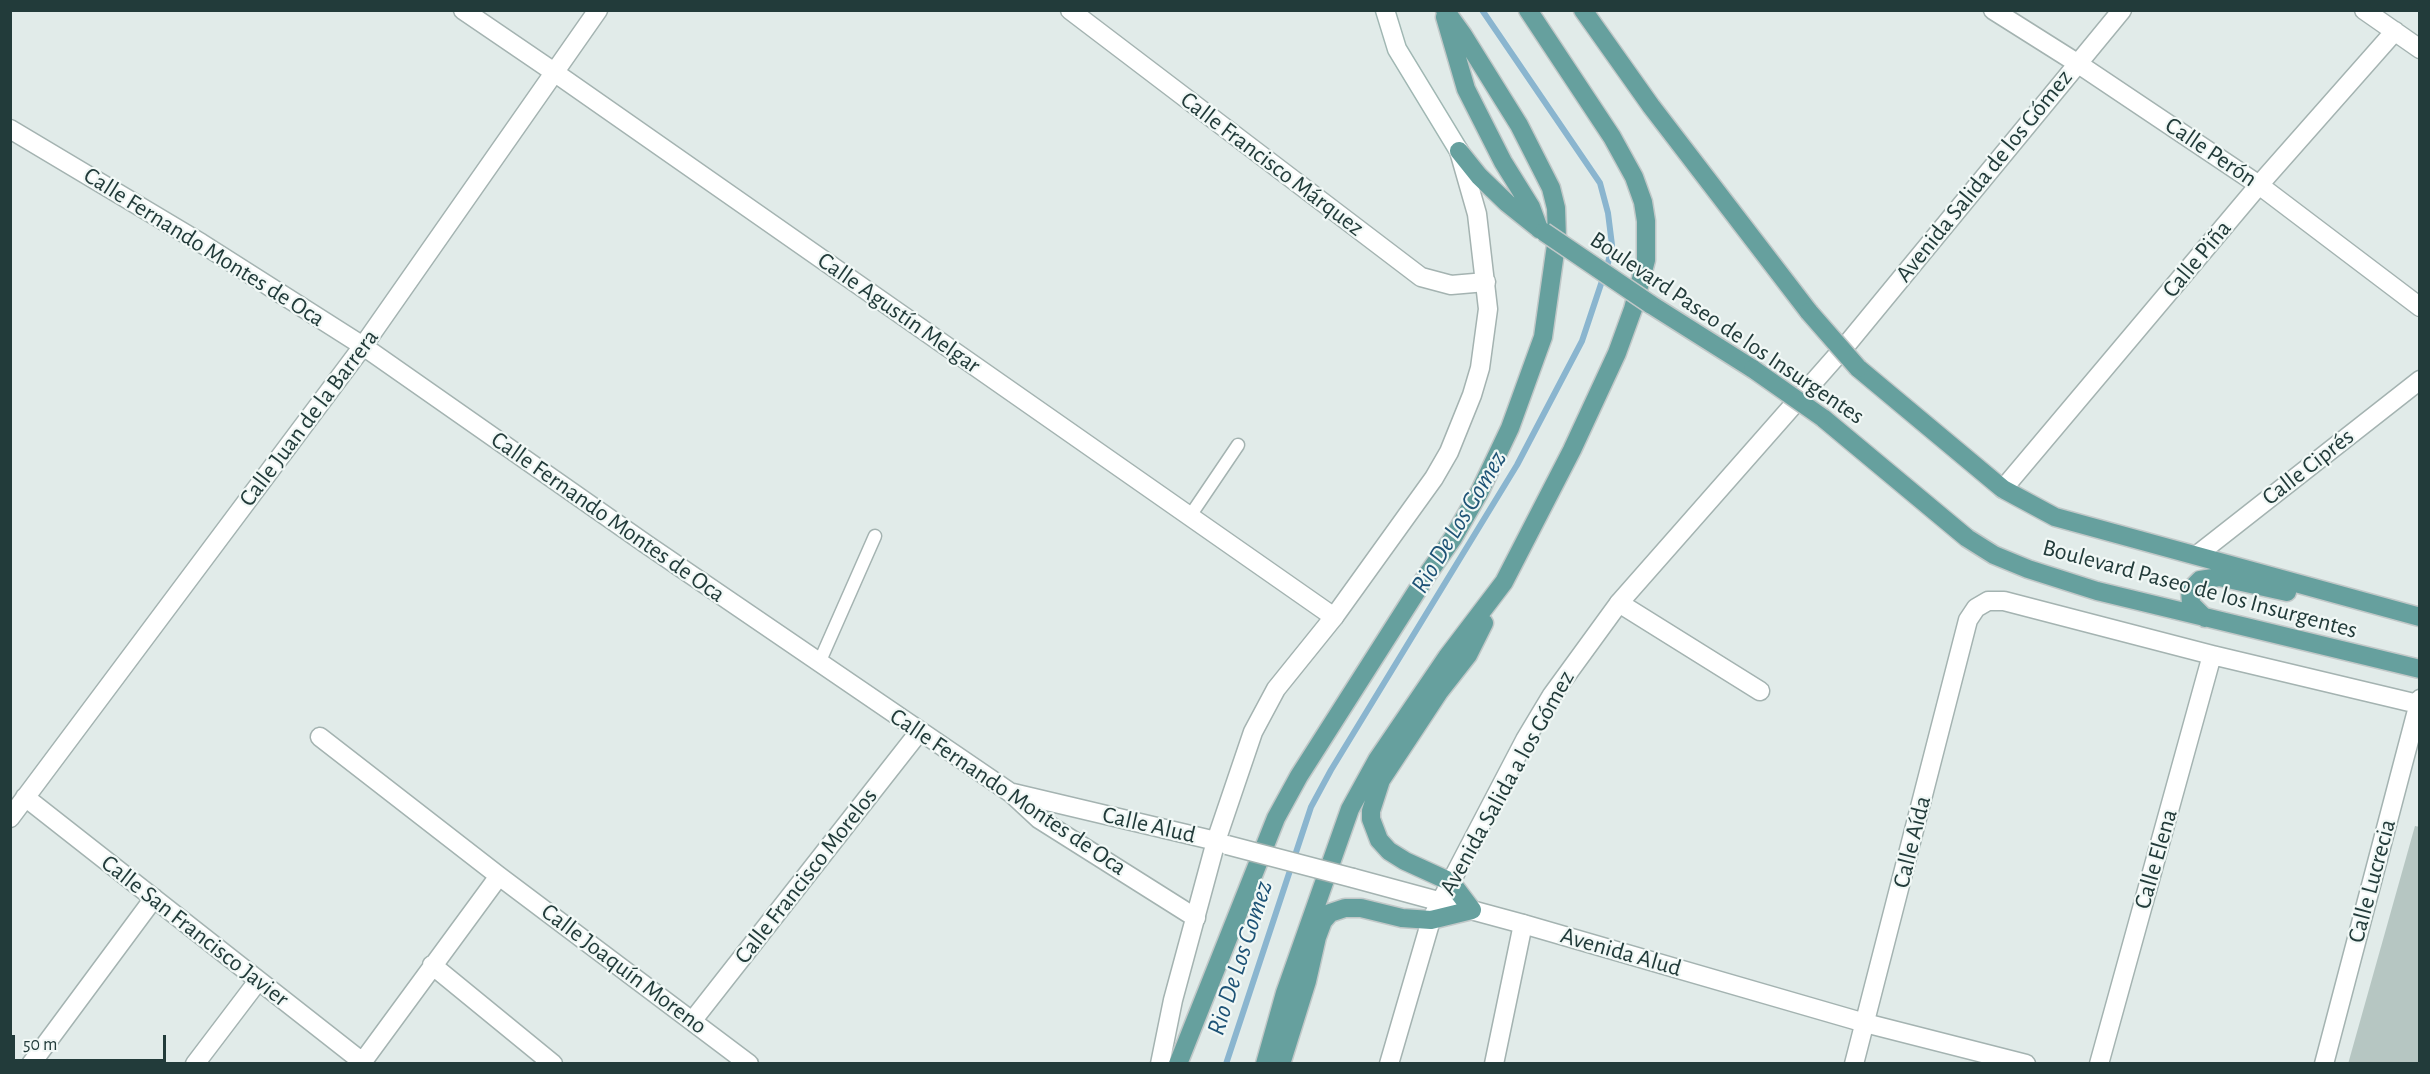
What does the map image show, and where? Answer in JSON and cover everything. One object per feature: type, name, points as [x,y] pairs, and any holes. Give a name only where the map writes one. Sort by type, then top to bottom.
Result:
[{"type":"main road","points":[[1444,10],[1466,89],[1503,162],[1531,207],[1541,230]]},
{"type":"main road","points":[[1179,1064],[1276,818],[1299,776],[1453,538],[1480,491],[1510,429],[1543,337],[1557,238],[1556,208],[1551,188],[1519,125],[1463,35],[1444,10]]},
{"type":"main road","points":[[1281,1064],[1307,981],[1317,937],[1330,913],[1345,908],[1361,908],[1402,918],[1431,920],[1472,910],[1451,882],[1389,851],[1376,832],[1371,819],[1372,802],[1381,780],[1439,692],[1468,655],[1572,450],[1617,353],[1634,309],[1646,260],[1646,221],[1643,202],[1634,177],[1612,137],[1528,10]]},
{"type":"main road","name":"Boulevard Paseo de los Insurgentes","points":[[1583,10],[1651,106],[1809,312],[1858,368],[2003,489],[2055,517],[2417,617]]},
{"type":"main road","name":"Boulevard Paseo de los Insurgentes","points":[[1460,151],[1479,176],[1507,203],[1541,230],[1650,304],[1753,369],[1823,418],[1967,538],[1994,555],[2028,569],[2097,591],[2420,669]]},
{"type":"main road","points":[[2207,619],[2191,604],[2190,590],[2200,580],[2218,577],[2367,612],[2417,617]]},
{"type":"main road","points":[[1265,1064],[1289,982],[1350,808],[1377,760],[1447,657],[1504,582]]},
{"type":"street","name":"Calle Agustín Melgar","points":[[464,10],[1334,617]]},
{"type":"street","name":"Calle Juan de la Barrera","points":[[10,818],[363,346],[598,10]]},
{"type":"street","name":"Calle Francisco Márquez","points":[[1070,10],[1421,277],[1451,285],[1486,282]]},
{"type":"street","points":[[1160,1064],[1173,1000],[1196,918],[1221,843],[1242,764],[1260,717],[1276,690],[1334,617],[1434,478],[1454,442],[1480,368],[1488,324],[1486,282],[1477,214],[1460,151],[1397,49],[1384,10]]},
{"type":"street","name":"Calle Perón","points":[[1992,10],[2077,63],[2259,185],[2420,307]]},
{"type":"street","name":"Avenida Salida de los Gómez","points":[[1848,343],[2122,10]]},
{"type":"street","points":[[2364,10],[2420,49]]},
{"type":"street","name":"Calle Piña","points":[[2003,489],[2259,185],[2395,32]]},
{"type":"street","name":"Calle Fernando Montes de Oca","points":[[10,129],[201,243],[363,346],[919,732],[1011,793],[1039,819],[1196,918]]},
{"type":"street","name":"Avenida Salida a los Gómez","points":[[1389,1064],[1431,920],[1525,740],[1552,695],[1619,603],[1848,343]]},
{"type":"street","name":"Calle Ciprés","points":[[2197,555],[2420,380]]},
{"type":"street","name":"Calle Aída","points":[[1854,1064],[1968,620],[1976,608],[1988,601],[2004,602],[2212,656]]},
{"type":"street","points":[[1619,603],[1760,691]]},
{"type":"street","points":[[2212,656],[2419,702]]},
{"type":"street","name":"Calle Elena","points":[[2099,1064],[2212,656]]},
{"type":"street","name":"Calle Lucrecia","points":[[2324,1064],[2419,702]]},
{"type":"street","name":"Calle Francisco Morelos","points":[[693,1020],[919,732]]},
{"type":"street","name":"Calle Joaquín Moreno","points":[[320,737],[499,876],[749,1064]]},
{"type":"street","name":"Calle Alud","points":[[1011,793],[1221,843]]},
{"type":"street","name":"Calle San Francisco Javier","points":[[25,798],[363,1063]]},
{"type":"street","name":"Avenida Alud","points":[[1221,843],[1523,924],[1865,1023],[2026,1064]]},
{"type":"street","points":[[363,1063],[432,965],[499,876]]},
{"type":"street","points":[[31,1064],[154,898]]},
{"type":"street","points":[[1494,1064],[1523,924]]},
{"type":"street","points":[[432,965],[553,1064]]},
{"type":"street","points":[[195,1064],[258,981]]},
{"type":"lane","points":[[1190,516],[1238,445]]},
{"type":"lane","points":[[819,663],[875,536]]},
{"type":"building","points":[[2415,826],[2420,827],[2420,1064],[2348,1064]]},
{"type":"waterway","name":"Rio De Los Gomez","points":[[1226,1064],[1311,807],[1331,770],[1517,465],[1582,341],[1608,263],[1612,245],[1608,213],[1600,183],[1482,10]]}]
